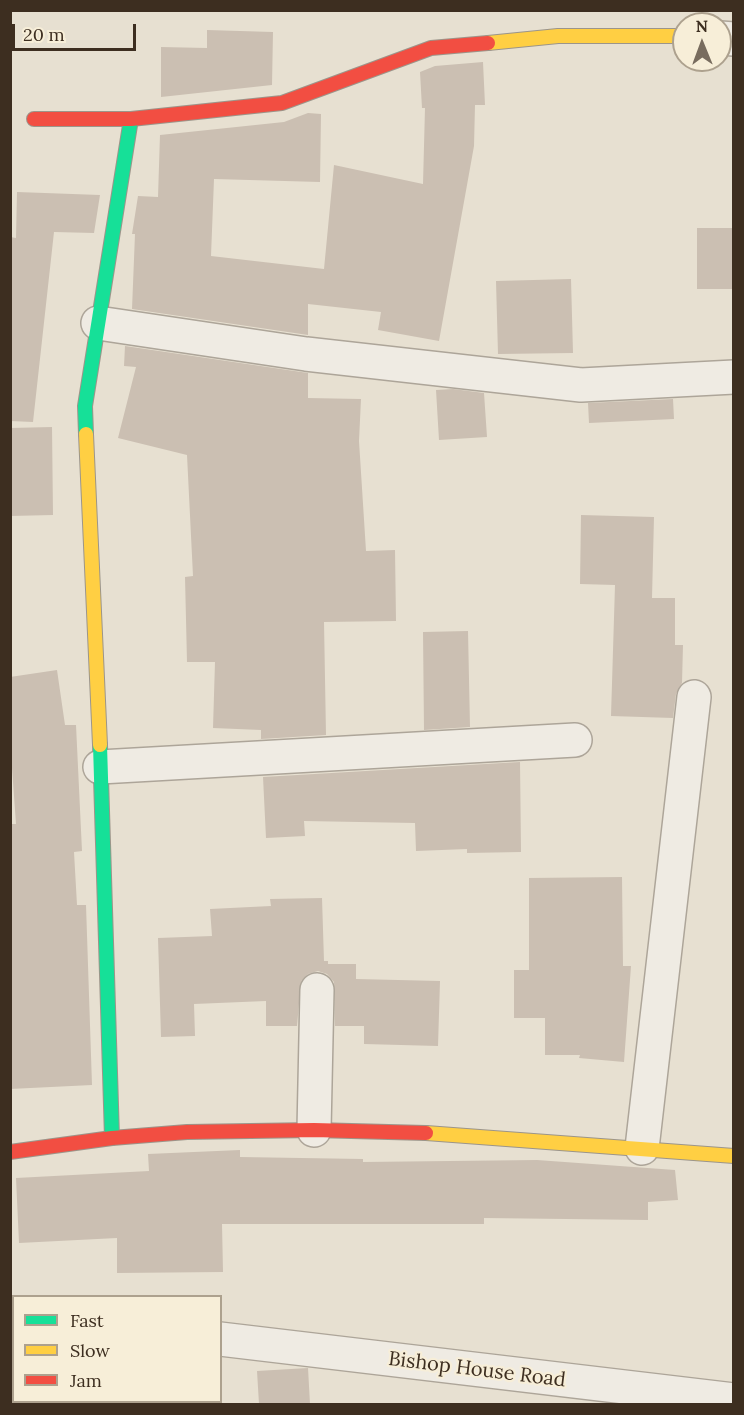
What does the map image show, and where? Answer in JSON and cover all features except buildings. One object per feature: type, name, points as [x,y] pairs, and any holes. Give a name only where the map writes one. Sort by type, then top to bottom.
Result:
[{"type":"street","points":[[34,119],[131,119],[282,103],[431,48],[558,36],[672,36]]},
{"type":"street","points":[[112,1138],[85,406],[131,119]]},
{"type":"street","points":[[98,323],[306,354],[580,385],[734,377]]},
{"type":"street","points":[[642,1148],[694,697]]},
{"type":"street","points":[[100,767],[575,740]]},
{"type":"street","points":[[314,1130],[317,990]]},
{"type":"street","points":[[10,1152],[112,1138],[187,1132],[314,1130],[437,1133],[734,1156]]},
{"type":"street","name":"Bishop House Road","points":[[222,1339],[734,1400]]},
{"type":"traffic: fast","points":[[86,434],[85,406],[131,119]]},
{"type":"traffic: fast","points":[[100,745],[112,1138]]},
{"type":"traffic: slow","points":[[488,43],[558,36],[672,36]]},
{"type":"traffic: slow","points":[[86,434],[100,745]]},
{"type":"traffic: slow","points":[[426,1133],[734,1156]]},
{"type":"traffic: jam","points":[[34,119],[131,119],[282,103],[431,48],[488,43]]},
{"type":"traffic: jam","points":[[10,1152],[112,1138],[187,1132],[314,1130],[426,1133]]}]
